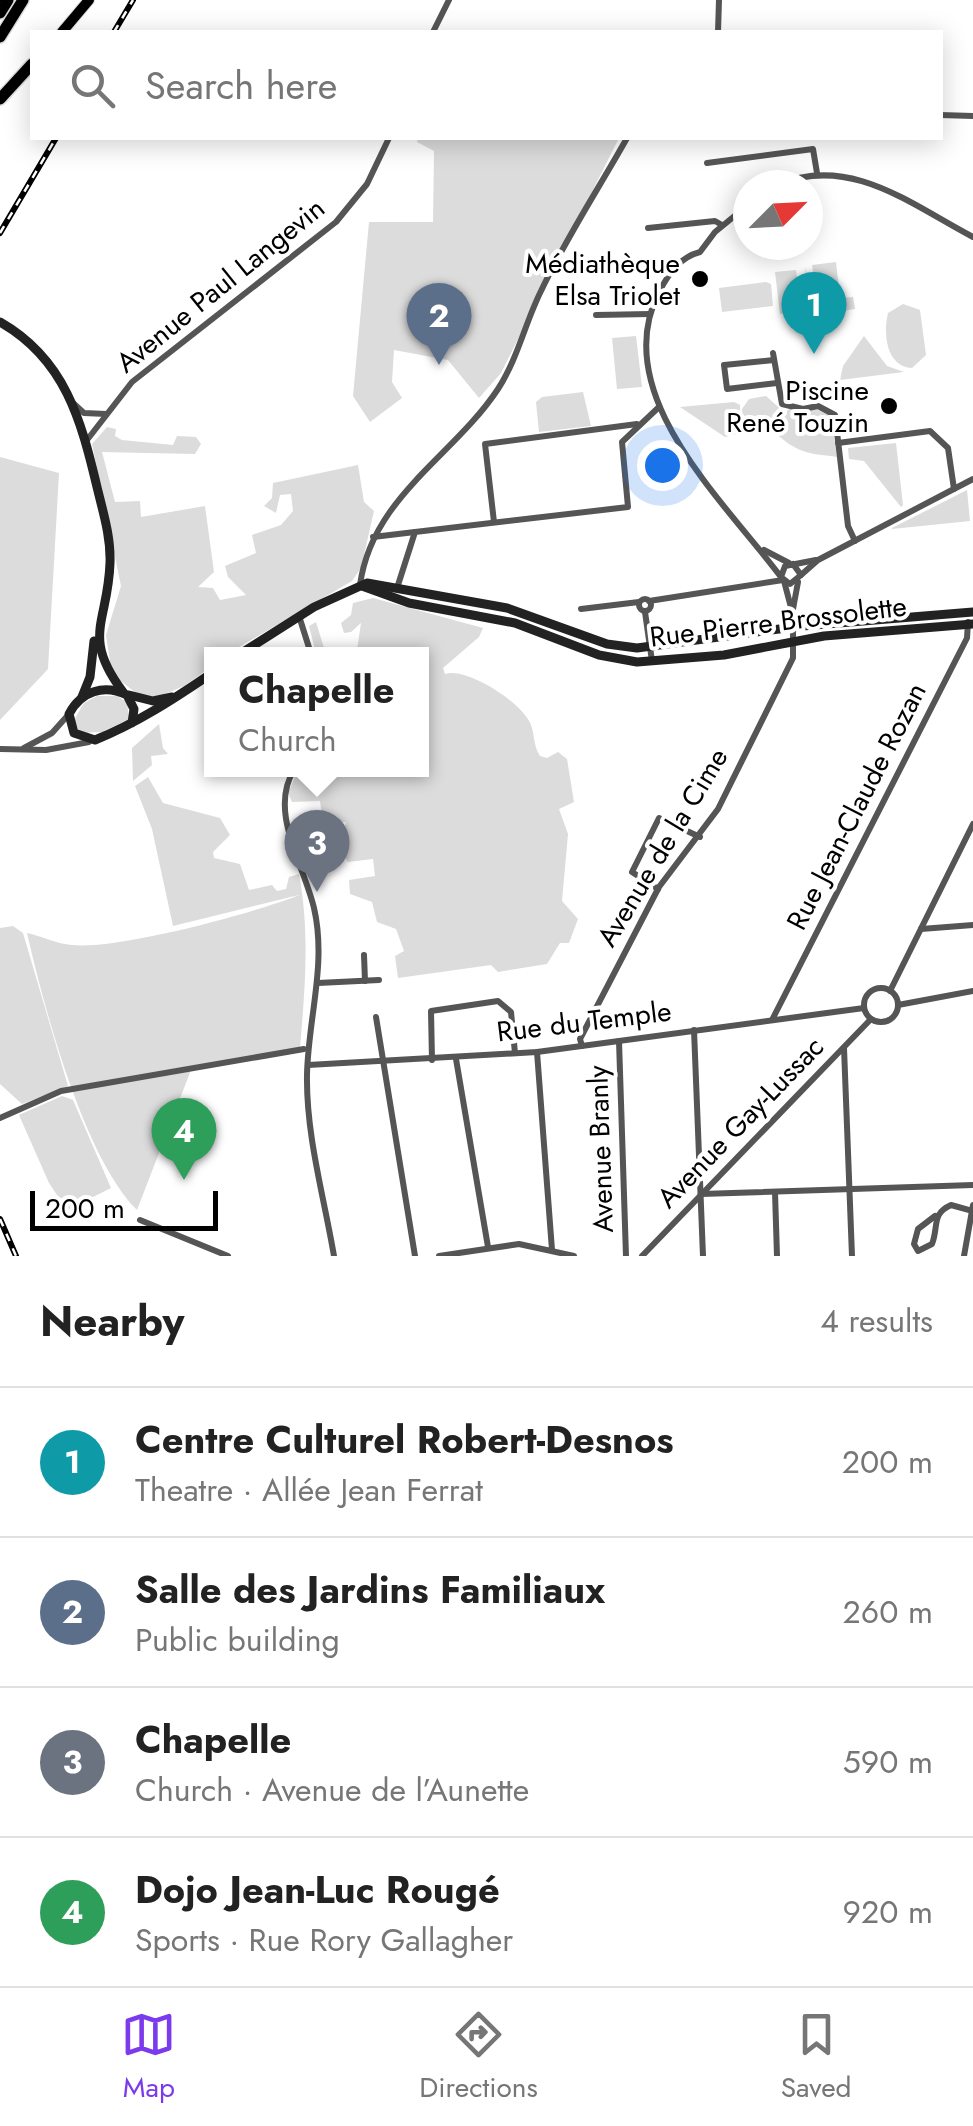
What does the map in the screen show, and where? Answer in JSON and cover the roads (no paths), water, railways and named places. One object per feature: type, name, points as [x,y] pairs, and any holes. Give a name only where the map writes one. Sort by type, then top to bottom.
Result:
[{"type":"highway","points":[[0,14],[8,0]]},
{"type":"highway","points":[[0,38],[23,0]]},
{"type":"highway","points":[[0,99],[30,66]]},
{"type":"main road","points":[[64,30],[90,0]]},
{"type":"main road","points":[[0,108],[30,67]]},
{"type":"main road","points":[[0,325],[40,351],[74,403],[87,440],[110,558],[98,650],[134,709],[132,723]]},
{"type":"main road","points":[[0,325],[38,358],[63,392],[81,435],[101,521],[107,564],[90,677],[69,714],[74,733],[89,742],[132,723],[204,679]]},
{"type":"main road","name":"Rue Pierre Brossolette","points":[[360,584],[409,603],[515,623],[615,659],[652,662],[795,641],[970,624]]},
{"type":"main road","name":"Rue Pierre Brossolette","points":[[251,647],[360,584],[398,585],[508,608],[615,646],[651,648],[810,626],[970,612]]},
{"type":"main road","points":[[82,697],[106,689],[153,701],[180,695]]},
{"type":"street","points":[[435,30],[448,0]]},
{"type":"street","points":[[718,30],[719,0]]},
{"type":"street","points":[[943,115],[973,116]]},
{"type":"street","name":"Avenue Paul Langevin","points":[[87,440],[94,425],[140,376],[329,229],[367,184],[389,140]]},
{"type":"street","points":[[360,584],[373,537],[394,503],[497,391],[517,354],[540,291],[626,140]]},
{"type":"street","points":[[707,163],[813,149],[816,170]]},
{"type":"street","points":[[823,174],[871,183],[973,237]]},
{"type":"street","points":[[733,217],[705,248],[686,256],[674,269],[646,326],[646,366],[658,407],[693,463],[783,579]]},
{"type":"street","points":[[648,228],[715,220],[722,225]]},
{"type":"street","points":[[596,315],[650,314]]},
{"type":"street","points":[[776,382],[727,388],[724,365],[773,356],[782,404],[803,409],[818,406],[834,415],[848,526],[855,541]]},
{"type":"street","points":[[74,403],[91,415],[108,414]]},
{"type":"street","points":[[373,537],[626,508],[629,503],[622,442],[658,407]]},
{"type":"street","points":[[494,522],[485,444],[638,424]]},
{"type":"street","points":[[838,443],[930,432],[948,448],[954,489]]},
{"type":"street","points":[[792,615],[800,578],[818,560],[973,480]]},
{"type":"street","points":[[398,585],[416,532]]},
{"type":"street","points":[[759,547],[791,564],[800,578]]},
{"type":"street","points":[[792,615],[783,567],[818,560]]},
{"type":"street","points":[[581,609],[800,578]]},
{"type":"street","points":[[646,612],[651,606],[649,601]]},
{"type":"street","points":[[639,602],[646,612],[652,662]]},
{"type":"street","name":"Rue Jean-Claude Rozan","points":[[773,1019],[959,654],[970,624],[970,612]]},
{"type":"street","name":"Avenue de la Cime","points":[[582,1046],[580,1038],[658,889],[700,837],[794,655],[792,615]]},
{"type":"street","points":[[299,616],[310,647]]},
{"type":"street","points":[[18,751],[52,733],[69,714]]},
{"type":"street","points":[[0,749],[18,751],[89,742]]},
{"type":"street","points":[[292,777],[284,804],[315,910],[318,983],[308,1064],[309,1108],[334,1256]]},
{"type":"street","points":[[658,889],[632,872],[659,818],[700,837]]},
{"type":"street","points":[[890,991],[973,824]]},
{"type":"street","points":[[961,848],[973,850]]},
{"type":"street","points":[[920,929],[973,925]]},
{"type":"street","points":[[364,955],[364,982]]},
{"type":"street","points":[[318,983],[379,980]]},
{"type":"street","points":[[890,991],[874,990],[864,1008],[871,1019],[889,1020],[898,1005],[973,992]]},
{"type":"street","points":[[890,991],[898,1005]]},
{"type":"street","points":[[432,1060],[428,1017],[434,1008],[498,1001],[512,1012],[515,1054]]},
{"type":"street","name":"Rue du Temple","points":[[308,1064],[381,1064],[537,1052],[864,1008]]},
{"type":"street","points":[[376,1017],[415,1256]]},
{"type":"street","name":"Avenue Gay-Lussac","points":[[642,1256],[871,1019]]},
{"type":"street","points":[[694,1030],[703,1256]]},
{"type":"street","name":"Avenue Branly","points":[[619,1041],[626,1256]]},
{"type":"street","points":[[844,1047],[852,1256]]},
{"type":"street","points":[[0,1118],[61,1092],[304,1049]]},
{"type":"street","points":[[537,1052],[552,1250]]},
{"type":"street","points":[[456,1059],[488,1247]]},
{"type":"street","points":[[701,1194],[973,1185]]},
{"type":"street","points":[[775,1192],[777,1256]]},
{"type":"street","points":[[935,1216],[932,1244],[924,1252],[916,1250],[917,1231],[935,1216],[951,1205],[972,1208],[964,1256]]},
{"type":"street","points":[[140,1220],[228,1256]]},
{"type":"street","points":[[446,1256],[519,1244],[574,1256]]},
{"type":"tram line","points":[[0,1],[7,0]]},
{"type":"railway","points":[[115,30],[133,0]]},
{"type":"railway","points":[[0,233],[55,140]]},
{"type":"railway","points":[[0,1219],[16,1256]]},
{"type":"place","name":"Médiathèque Elsa Triolet","points":[[700,279]]},
{"type":"place","name":"Centre Culturel Robert-Desnos","points":[[814,354]]},
{"type":"place","name":"Salle des Jardins Familiaux","points":[[439,365]]},
{"type":"place","name":"Piscine René Touzin","points":[[889,406]]},
{"type":"place","name":"Chapelle","points":[[317,892]]},
{"type":"place","name":"Dojo Jean-Luc Rougé","points":[[184,1180]]}]
